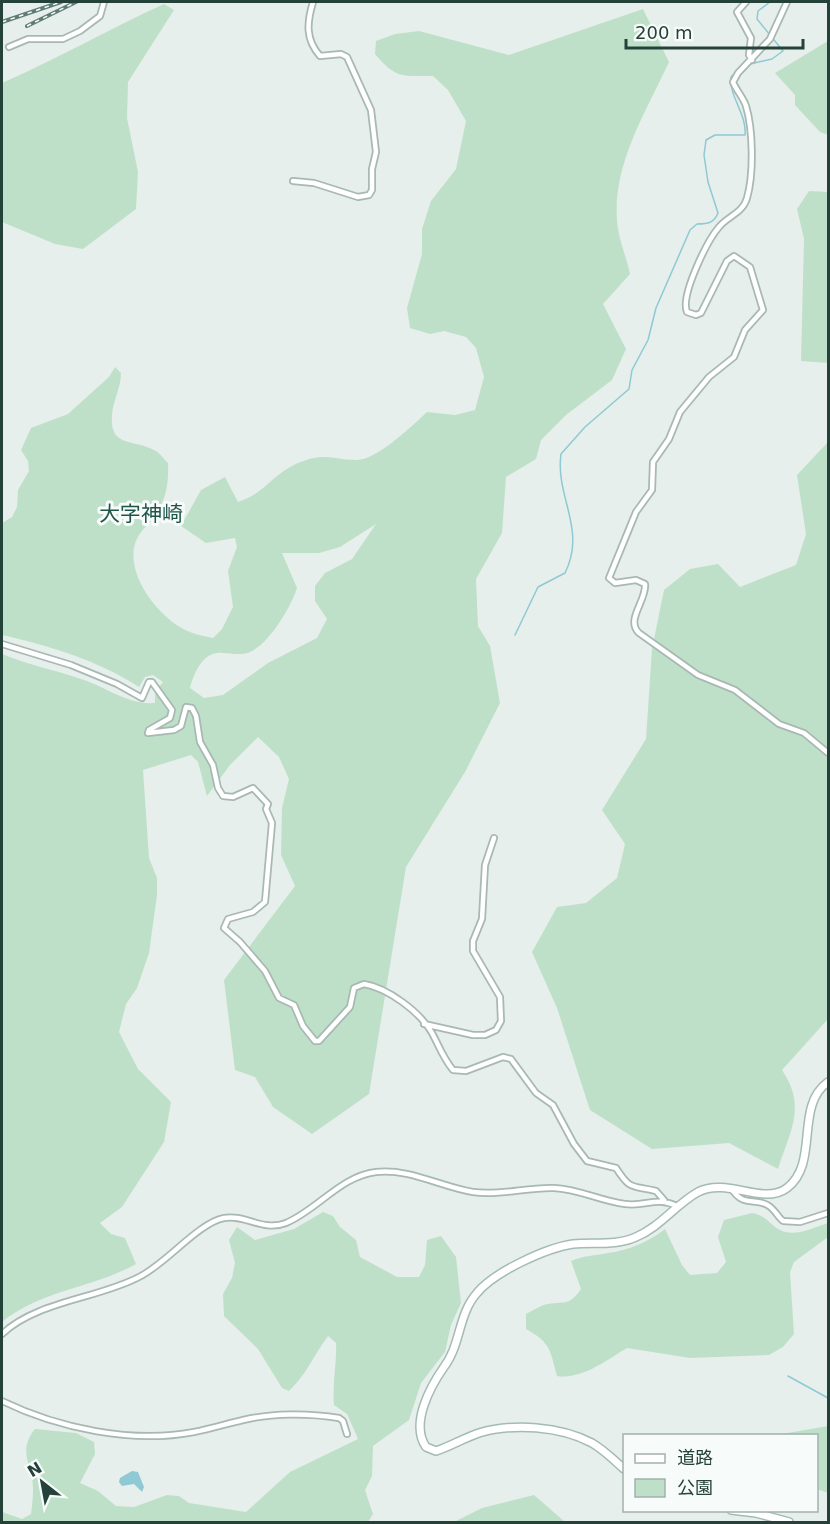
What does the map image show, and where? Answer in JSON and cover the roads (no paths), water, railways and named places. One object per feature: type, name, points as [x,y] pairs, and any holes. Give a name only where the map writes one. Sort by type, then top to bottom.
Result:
[{"type":"street","points":[[9,47],[28,39],[63,39],[80,31],[100,16],[104,2]]},
{"type":"street","points":[[293,181],[314,183],[358,197],[369,195],[372,190],[372,169],[376,152],[369,105],[347,57],[341,54],[320,56],[312,44],[307,25],[313,2]]},
{"type":"street","points":[[746,2],[737,12],[751,40],[749,55],[752,60]]},
{"type":"street","points":[[787,2],[770,39],[738,73],[733,83],[745,103],[749,122],[753,170],[747,199],[739,211],[721,225],[709,242],[687,294],[685,307],[690,314],[701,313],[727,261],[734,256],[752,269],[763,310],[745,330],[734,357],[704,382],[676,418],[669,439],[652,465],[650,494],[636,512],[609,580],[615,583],[636,580],[645,584],[645,593],[634,622],[639,633],[698,675],[735,690],[779,724],[804,733],[828,753]]},
{"type":"street","points":[[2,645],[71,665],[117,684],[142,698],[148,682],[152,682],[172,710],[170,718],[149,730],[148,733],[174,730],[181,726],[186,707],[192,708],[196,716],[200,742],[213,765],[218,788],[223,796],[233,797],[253,788],[267,799],[266,809],[272,823],[265,902],[253,912],[228,919],[224,928],[240,942],[265,971],[279,998],[294,1005],[311,1038],[319,1041],[350,1007],[352,991],[364,984],[404,1004],[424,1024],[453,1070],[465,1071],[503,1057],[511,1059],[536,1094],[553,1105],[574,1144],[587,1161],[616,1168],[622,1179],[631,1187],[656,1191],[664,1200],[677,1206]]},
{"type":"street","points":[[424,1024],[473,1035],[485,1035],[496,1030],[501,1021],[500,998],[473,951],[473,941],[482,919],[485,865],[494,838]]},
{"type":"street","points":[[623,1468],[593,1444],[565,1433],[503,1428],[474,1435],[436,1451],[422,1440],[422,1418],[431,1390],[454,1353],[468,1305],[483,1286],[498,1276],[553,1249],[573,1244],[612,1243],[637,1237],[661,1223],[677,1206],[703,1190],[730,1188],[770,1195],[783,1191],[791,1184],[801,1168],[813,1101],[828,1082]]},
{"type":"street","points":[[2,1334],[17,1322],[131,1281],[153,1270],[211,1223],[225,1218],[268,1226],[286,1223],[359,1176],[374,1172],[397,1173],[474,1192],[500,1193],[554,1188],[583,1192],[627,1205],[664,1200]]},
{"type":"street","points":[[730,1188],[737,1197],[744,1201],[768,1205],[783,1221],[800,1222],[828,1213]]},
{"type":"street","points":[[2,1401],[46,1418],[72,1425],[138,1435],[192,1433],[244,1419],[288,1415],[339,1418],[343,1421],[347,1434]]},
{"type":"street","points":[[748,1512],[789,1522]]},
{"type":"water","points":[[132,1471],[138,1472],[144,1487],[142,1492],[134,1484],[122,1486],[119,1482],[120,1478]]},
{"type":"waterway","points":[[750,64],[772,59],[783,51],[757,19],[758,11],[770,2]]},
{"type":"waterway","points":[[515,635],[538,587],[565,573],[571,557],[572,527],[562,485],[561,454],[585,427],[629,389],[632,370],[648,340],[656,308],[690,230],[697,224],[712,221],[718,213],[708,182],[704,155],[706,140],[715,135],[745,135],[745,127],[731,84],[731,77],[740,68]]},
{"type":"waterway","points":[[788,1376],[828,1398]]},
{"type":"railway","points":[[2,22],[61,2]]},
{"type":"railway","points":[[27,26],[76,2]]},
{"type":"district","name":"大字神崎","points":[[141,514]]}]
